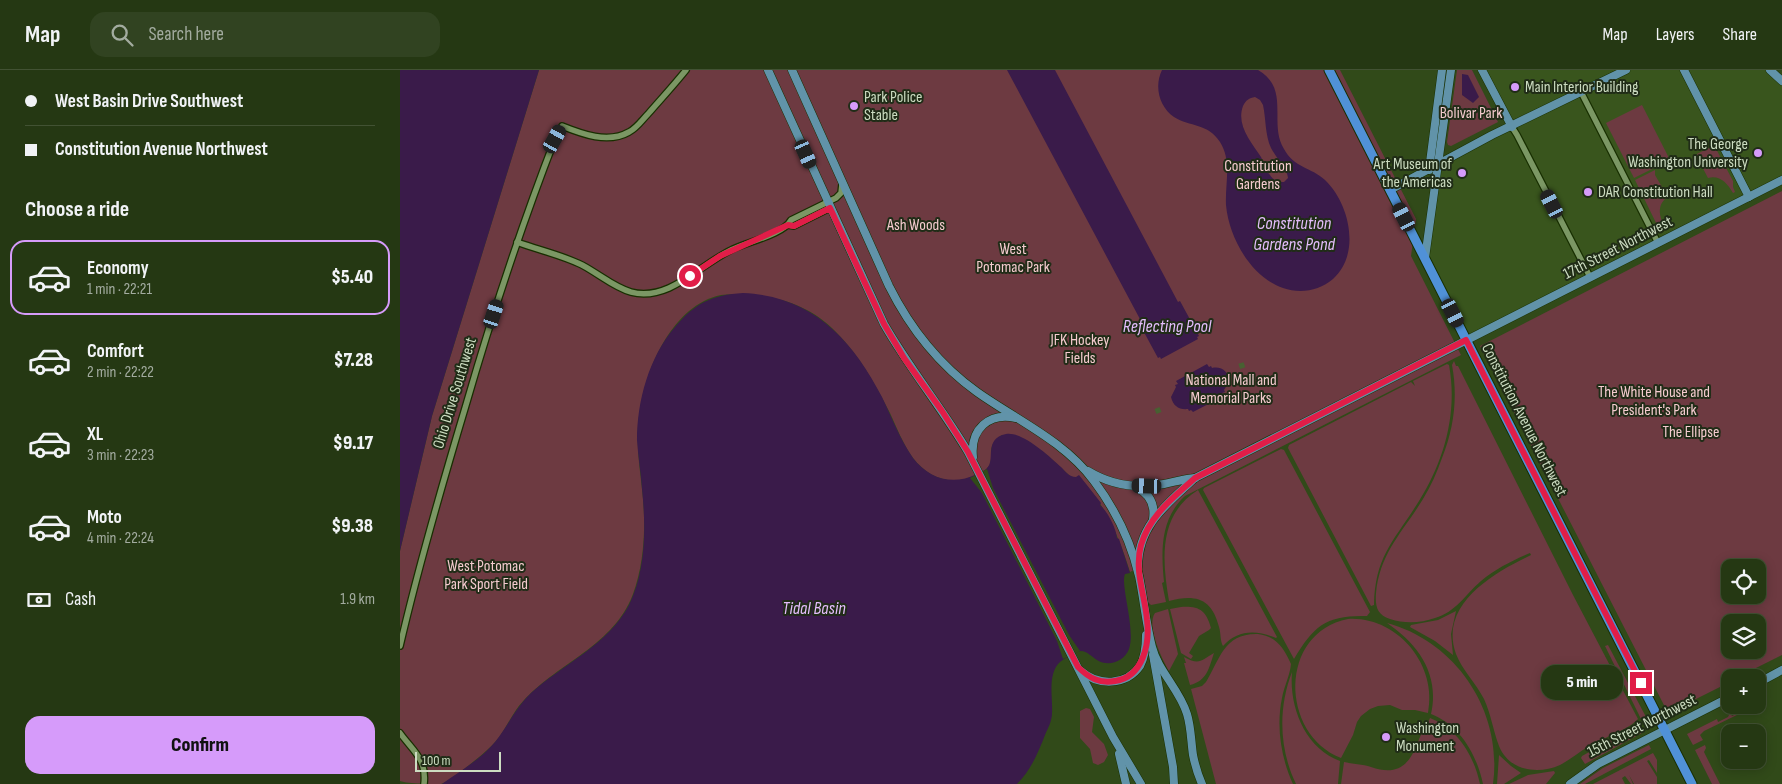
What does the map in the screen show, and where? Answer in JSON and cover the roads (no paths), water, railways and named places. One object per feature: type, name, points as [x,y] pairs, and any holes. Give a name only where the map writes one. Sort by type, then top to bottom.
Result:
[{"type":"highway","name":"Constitution Avenue Northwest","points":[[1332,71],[1390,190],[1692,784]]},
{"type":"main road","points":[[768,70],[884,324],[904,358],[950,422],[974,463],[1113,738],[1120,756],[1126,784]]},
{"type":"main road","points":[[792,70],[889,286],[920,338],[942,362],[968,385],[1053,440],[1081,466],[1105,496],[1117,518],[1139,574],[1173,767],[1174,784]]},
{"type":"main road","points":[[1430,170],[1442,70]]},
{"type":"main road","points":[[1425,258],[1451,70]]},
{"type":"main road","points":[[1482,70],[1512,126]]},
{"type":"main road","points":[[1390,190],[1512,126],[1626,70]]},
{"type":"main road","points":[[1684,70],[1749,197]]},
{"type":"main road","points":[[1770,70],[1782,82]]},
{"type":"main road","name":"17th Street Northwest","points":[[1195,478],[1782,180]]},
{"type":"main road","points":[[974,463],[973,439],[977,431],[984,424],[992,419],[1007,416],[1020,419]]},
{"type":"main road","points":[[1081,466],[1108,481],[1133,486],[1156,486],[1195,478]]},
{"type":"main road","points":[[1152,521],[1174,496],[1195,478]]},
{"type":"main road","points":[[1133,486],[1144,492],[1152,502],[1154,510],[1152,521],[1140,548],[1139,574]]},
{"type":"main road","points":[[1078,667],[1087,676],[1099,681],[1113,682],[1127,677],[1138,667],[1143,657],[1148,621]]},
{"type":"main road","points":[[1152,649],[1178,694],[1187,714],[1193,755],[1202,784]]},
{"type":"main road","points":[[1766,679],[1782,670]]},
{"type":"main road","name":"15th Street Northwest","points":[[1570,784],[1598,764],[1721,702]]},
{"type":"main road","points":[[1113,738],[1141,784]]},
{"type":"street","name":"Ohio Drive Southwest","points":[[400,646],[438,495],[478,364],[517,242],[548,156],[562,126],[601,138],[620,136],[629,132],[652,110],[686,70]]},
{"type":"street","points":[[1581,92],[1658,243]]},
{"type":"street","points":[[1512,126],[1590,277]]},
{"type":"street","points":[[517,242],[582,265],[618,288],[635,293],[647,293],[670,288],[720,256],[788,225],[791,220],[829,205],[839,196],[842,184]]},
{"type":"street","points":[[400,733],[421,759],[425,771],[424,784]]},
{"type":"water","points":[[400,70],[539,70],[432,416],[400,551]]},
{"type":"water","name":"Reflecting Pool","points":[[1007,70],[1055,70],[1178,302],[1180,301],[1199,336],[1197,337],[1198,339],[1161,359],[1160,357],[1158,358],[1139,323],[1141,321]]},
{"type":"water","name":"Constitution Gardens Pond","points":[[1162,70],[1258,70],[1268,78],[1277,96],[1278,128],[1284,149],[1298,164],[1325,180],[1334,190],[1346,215],[1349,229],[1347,256],[1342,269],[1333,279],[1316,289],[1303,291],[1289,290],[1271,283],[1252,266],[1237,243],[1228,218],[1226,205],[1227,164],[1224,149],[1210,131],[1180,120],[1169,113],[1159,96],[1158,83]],"holes":[[[1253,97],[1260,100],[1263,105],[1269,143],[1284,167],[1288,178],[1284,182],[1274,179],[1268,173],[1243,127],[1241,113],[1244,104]]]},
{"type":"water","points":[[1462,74],[1468,75],[1479,97],[1473,103],[1462,95]]},
{"type":"water","name":"Tidal Basin","points":[[743,293],[768,296],[790,302],[827,324],[843,339],[870,376],[908,451],[926,471],[950,480],[968,478],[986,469],[991,460],[992,445],[995,440],[1006,434],[1012,434],[1020,436],[1043,451],[1069,475],[1076,477],[1079,475],[1101,503],[1100,505],[1111,520],[1130,573],[1125,574],[1124,580],[1131,630],[1131,640],[1127,653],[1120,660],[1106,663],[1081,651],[1070,655],[1060,662],[1053,673],[1052,679],[1052,713],[1050,724],[1034,761],[1017,784],[442,784],[483,754],[500,736],[521,704],[531,693],[597,643],[620,619],[629,605],[635,592],[642,563],[643,503],[637,440],[639,410],[646,380],[658,352],[682,319],[697,306],[713,298]]},
{"type":"water","points":[[1207,364],[1212,368],[1222,369],[1228,375],[1229,382],[1224,390],[1225,392],[1222,393],[1224,396],[1193,412],[1177,407],[1171,397],[1176,387],[1175,385],[1178,384],[1176,381]]},
{"type":"tunnel","points":[[1241,363],[1243,369]]},
{"type":"tunnel","points":[[1157,408],[1159,413]]},
{"type":"place","name":"Main Interior Building","points":[[1515,87]]},
{"type":"place","name":"Park Police Stable","points":[[854,106]]},
{"type":"place","name":"The George Washington University","points":[[1758,153]]},
{"type":"place","name":"Art Museum of the Americas","points":[[1462,173]]},
{"type":"place","name":"DAR Constitution Hall","points":[[1588,192]]},
{"type":"place","name":"Washington Monument","points":[[1386,737]]},
{"type":"park label","name":"Bolivar Park","points":[[1471,113]]},
{"type":"park label","name":"Constitution Gardens","points":[[1258,175]]},
{"type":"park label","name":"Ash Woods","points":[[916,225]]},
{"type":"park label","name":"West Potomac Park","points":[[1013,258]]},
{"type":"park label","name":"JFK Hockey Fields","points":[[1080,349]]},
{"type":"park label","name":"National Mall and Memorial Parks","points":[[1231,389]]},
{"type":"park label","name":"The White House and President's Park","points":[[1654,401]]},
{"type":"park label","name":"The Ellipse","points":[[1691,432]]},
{"type":"park label","name":"West Potomac Park Sport Field","points":[[486,575]]}]
